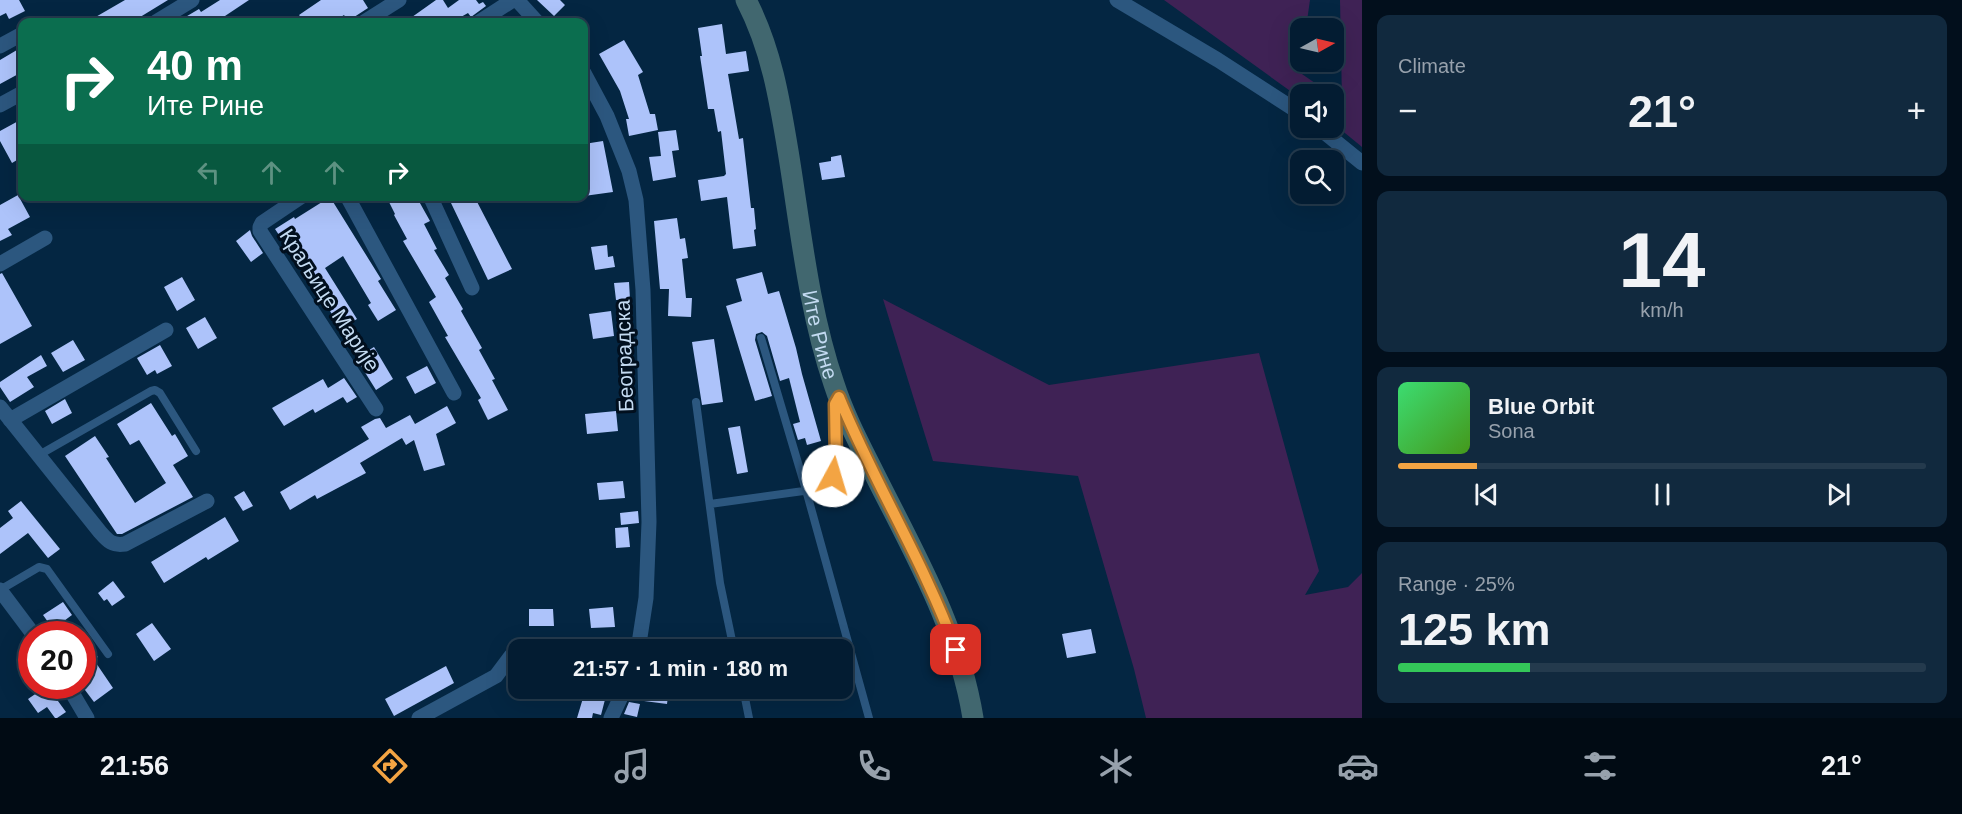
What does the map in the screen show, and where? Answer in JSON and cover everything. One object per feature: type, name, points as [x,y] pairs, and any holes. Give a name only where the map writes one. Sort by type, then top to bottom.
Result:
[{"type":"street","points":[[163,18],[192,0]]},
{"type":"street","points":[[370,18],[399,0]]},
{"type":"street","points":[[486,18],[515,0],[533,18]]},
{"type":"street","name":"Ите Рине","points":[[746,0],[765,43],[776,80],[820,334],[839,397],[942,612],[960,661],[973,718]]},
{"type":"street","points":[[1117,0],[1218,60],[1290,107]]},
{"type":"street","points":[[0,46],[18,36]]},
{"type":"street","name":"Београдска","points":[[588,80],[607,116],[629,171],[636,200],[643,290],[649,522],[646,598],[640,639]]},
{"type":"street","points":[[0,105],[18,95]]},
{"type":"street","points":[[1331,138],[1362,163]]},
{"type":"street","name":"Краљице Марије","points":[[295,201],[262,223],[260,231],[376,409]]},
{"type":"street","points":[[350,201],[454,393]]},
{"type":"street","points":[[432,201],[472,288]]},
{"type":"street","points":[[0,264],[45,238]]},
{"type":"street","points":[[10,420],[166,330]]},
{"type":"street","points":[[0,406],[100,532],[108,541],[116,545],[125,544],[207,501]]},
{"type":"street","points":[[0,590],[23,621]]},
{"type":"street","points":[[419,718],[496,676],[508,661]]},
{"type":"street","points":[[76,699],[87,718]]},
{"type":"street","points":[[611,718],[619,699]]},
{"type":"lane","points":[[761,338],[869,718]]},
{"type":"lane","points":[[39,455],[155,390],[160,393],[196,451]]},
{"type":"lane","points":[[710,504],[827,485],[833,476],[836,464],[835,404],[839,397]]},
{"type":"lane","points":[[696,402],[720,583],[732,639]]},
{"type":"lane","points":[[0,590],[39,567],[47,569],[108,654]]},
{"type":"lane","points":[[745,699],[749,718]]},
{"type":"shaded area","points":[[1164,0],[1310,0],[1307,18],[1290,18],[1290,72],[1299,72],[1316,84],[1290,84],[1290,91]]},
{"type":"shaded area","points":[[1340,0],[1362,0],[1362,147],[1344,132],[1344,84],[1342,84],[1341,72],[1344,72],[1344,18],[1340,18]]},
{"type":"shaded area","points":[[883,299],[1049,385],[1259,353],[1319,571],[1305,595],[1348,587],[1362,573],[1362,718],[1146,718],[1078,476],[933,461]]},
{"type":"building","points":[[0,0],[19,0],[25,11],[9,19],[6,13],[0,16]]},
{"type":"building","points":[[125,0],[168,0],[139,18],[94,18]]},
{"type":"building","points":[[220,0],[249,0],[222,18],[184,18],[199,9],[201,12]]},
{"type":"building","points":[[321,0],[363,0],[368,8],[353,18],[346,18],[344,15],[339,18],[302,18],[299,15]]},
{"type":"building","points":[[436,0],[443,0],[448,8],[459,0],[476,0],[479,4],[483,2],[486,6],[471,17],[468,13],[459,18],[411,18]]},
{"type":"building","points":[[537,0],[560,0],[565,5],[554,16]]},
{"type":"building","points":[[722,24],[726,54],[746,51],[749,71],[728,74],[739,139],[743,138],[751,208],[754,208],[756,246],[733,249],[727,197],[701,201],[698,180],[726,174],[721,131],[718,132],[714,109],[708,109],[698,28]]},
{"type":"building","points":[[624,40],[643,72],[638,75],[650,114],[655,114],[658,130],[629,136],[626,119],[629,119],[620,91],[599,54]]},
{"type":"building","points":[[18,49],[18,74],[0,84],[0,60]]},
{"type":"building","points":[[18,121],[18,159],[12,163],[0,141],[0,131]]},
{"type":"building","points":[[676,130],[679,150],[672,151],[676,177],[653,181],[649,157],[661,156],[658,132]]},
{"type":"building","points":[[603,141],[613,192],[588,195],[588,143]]},
{"type":"building","points":[[841,155],[845,177],[822,180],[819,163],[831,161],[831,157]]},
{"type":"building","points":[[18,195],[18,201],[21,201],[30,217],[8,229],[12,235],[0,241],[0,205]]},
{"type":"building","points":[[324,201],[332,201],[381,279],[378,281],[396,310],[378,321],[368,305],[371,303],[343,256],[325,268],[357,319],[341,329],[330,311],[334,309],[319,286],[315,289],[275,229],[294,217],[295,219]]},
{"type":"building","points":[[388,201],[419,201],[430,221],[424,224],[437,249],[434,250],[449,275],[445,278],[482,348],[479,350],[508,410],[488,420],[478,400],[481,398],[445,337],[448,336],[429,302],[436,297],[403,241],[407,239]]},
{"type":"building","points":[[477,201],[512,269],[488,280],[451,203]]},
{"type":"building","points":[[677,218],[680,239],[685,238],[688,258],[682,259],[686,298],[692,298],[691,317],[668,316],[669,289],[660,289],[654,221]]},
{"type":"building","points":[[250,230],[263,253],[251,262],[236,241]]},
{"type":"building","points":[[607,245],[608,257],[613,256],[615,267],[595,270],[591,247]]},
{"type":"building","points":[[762,272],[768,294],[779,291],[821,441],[807,445],[805,438],[798,440],[793,424],[800,422],[789,378],[780,381],[767,336],[762,332],[756,334],[755,340],[772,396],[755,401],[726,306],[742,301],[736,279]]},
{"type":"building","points":[[2,273],[32,326],[0,344],[0,274]]},
{"type":"building","points":[[182,277],[195,300],[177,311],[164,287]]},
{"type":"building","points":[[629,282],[630,299],[616,300],[614,283]]},
{"type":"building","points":[[611,311],[614,336],[593,339],[589,314]]},
{"type":"building","points":[[205,317],[217,338],[198,349],[186,328]]},
{"type":"building","points":[[714,339],[723,402],[702,405],[692,342]]},
{"type":"building","points":[[73,340],[85,360],[63,372],[51,353]]},
{"type":"building","points":[[160,345],[172,366],[157,374],[155,370],[147,375],[137,358]]},
{"type":"building","points":[[374,347],[393,379],[376,390],[356,358]]},
{"type":"building","points":[[41,355],[47,366],[27,377],[34,387],[10,402],[0,387],[0,382]]},
{"type":"building","points":[[427,366],[436,383],[415,394],[406,377]]},
{"type":"building","points":[[344,378],[357,397],[347,403],[343,397],[315,413],[313,409],[284,426],[272,408],[323,379],[328,388]]},
{"type":"building","points":[[65,399],[72,413],[52,424],[45,411]]},
{"type":"building","points":[[151,403],[172,436],[175,434],[188,456],[173,465],[193,497],[122,534],[117,534],[65,456],[95,436],[109,457],[106,458],[135,503],[166,483],[139,440],[130,445],[117,424]]},
{"type":"building","points":[[447,406],[456,423],[436,434],[445,465],[424,471],[414,440],[406,445],[402,438],[360,463],[366,473],[317,499],[315,495],[290,510],[280,492],[369,439],[361,427],[380,418],[386,428],[410,415],[415,424]]},
{"type":"building","points":[[616,411],[618,431],[587,434],[585,414]]},
{"type":"building","points":[[740,426],[748,472],[737,474],[728,428]]},
{"type":"building","points":[[623,481],[625,498],[599,500],[597,483]]},
{"type":"building","points":[[244,491],[253,506],[243,511],[234,497]]},
{"type":"building","points":[[21,501],[60,549],[48,558],[28,533],[0,554],[0,528],[13,518],[8,511]]},
{"type":"building","points":[[638,511],[639,523],[621,525],[620,513]]},
{"type":"building","points":[[225,517],[239,541],[208,560],[206,557],[164,583],[151,562]]},
{"type":"building","points":[[628,527],[630,547],[616,548],[615,528]]},
{"type":"building","points":[[113,581],[125,597],[112,606],[98,593]]},
{"type":"building","points":[[63,602],[72,615],[64,621],[47,621],[43,615]]},
{"type":"building","points":[[613,607],[615,627],[591,628],[589,609]]},
{"type":"building","points":[[529,609],[553,609],[554,626],[529,626]]},
{"type":"building","points":[[152,623],[171,649],[154,661],[136,634]]},
{"type":"building","points":[[1091,629],[1096,653],[1067,658],[1062,634]]},
{"type":"building","points":[[96,663],[113,688],[94,702],[92,699],[96,699]]},
{"type":"building","points":[[446,666],[454,683],[394,716],[385,699]]},
{"type":"building","points":[[28,699],[56,699],[66,712],[55,718],[47,707],[38,713]]},
{"type":"building","points":[[583,699],[605,699],[601,715],[593,713],[592,718],[577,718]]},
{"type":"building","points":[[644,699],[668,699],[667,704],[644,701]]},
{"type":"building","points":[[629,702],[640,704],[637,717],[624,714]]},
{"type":"route","points":[[833,476],[836,464],[835,404],[839,397],[932,590],[956,650]]}]
